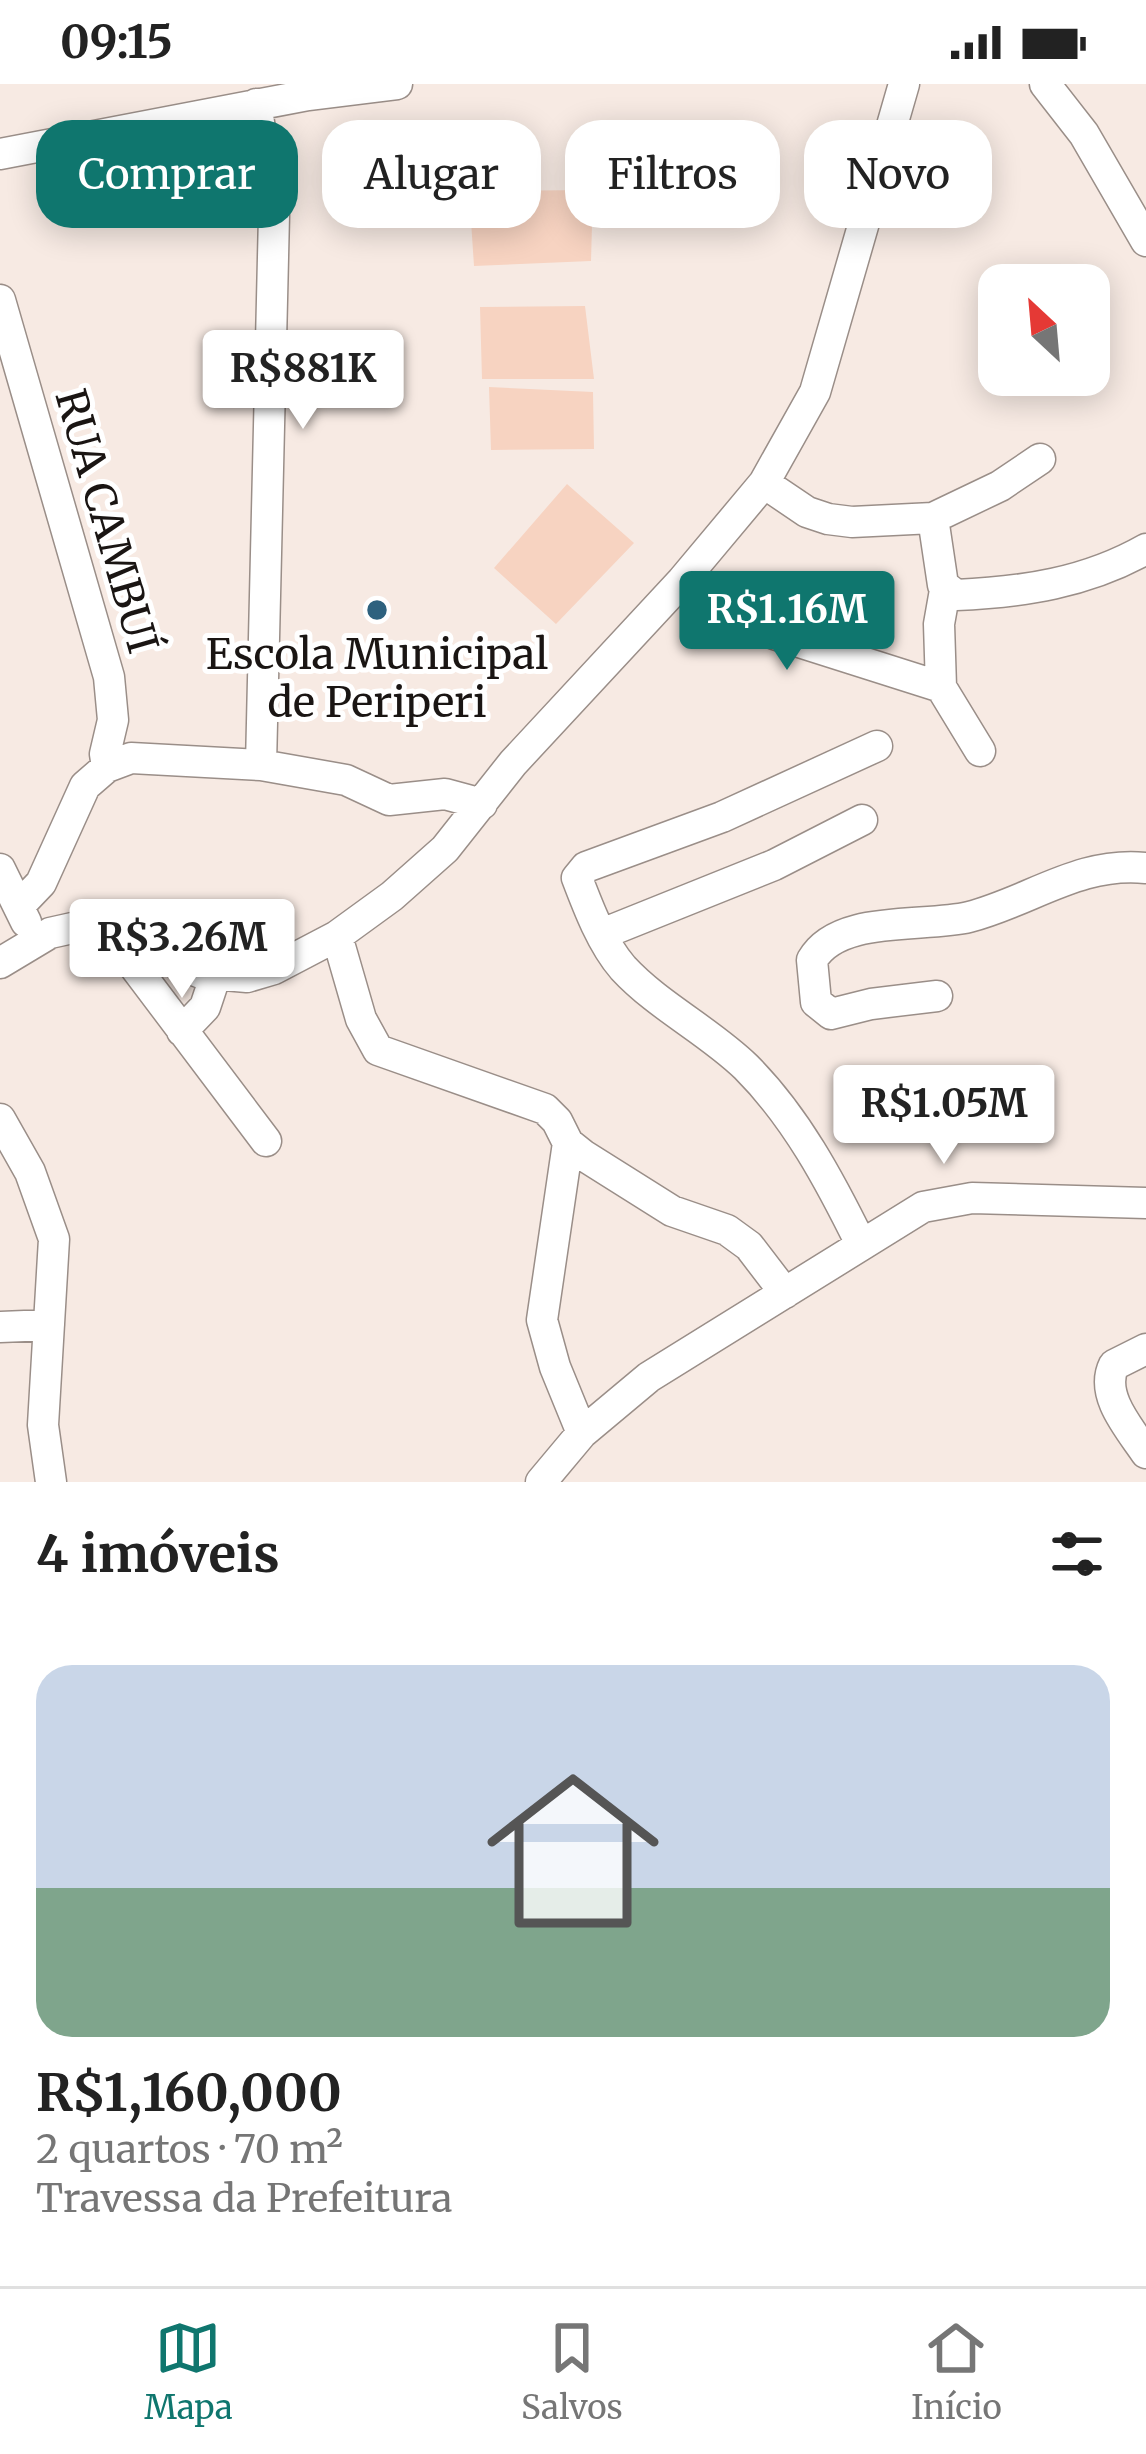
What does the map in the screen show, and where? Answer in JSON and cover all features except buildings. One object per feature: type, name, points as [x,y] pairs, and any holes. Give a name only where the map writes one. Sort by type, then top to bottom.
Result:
[{"type":"street","points":[[0,154],[237,99],[398,84]]},
{"type":"street","points":[[0,962],[35,940],[76,927],[215,977],[247,977],[274,969],[337,936],[420,873],[764,483],[815,392],[904,84]]},
{"type":"street","points":[[1045,84],[1084,134],[1146,241]]},
{"type":"street","points":[[237,99],[274,215],[261,765]]},
{"type":"street","name":"RUA CAMBUÍ","points":[[0,300],[109,677],[113,720],[105,754],[107,767]]},
{"type":"street","points":[[764,483],[807,512],[828,519],[933,518],[964,506],[1040,459]]},
{"type":"street","points":[[933,518],[945,590],[940,609],[941,687],[980,752]]},
{"type":"street","points":[[945,590],[956,595],[1050,586],[1094,574],[1146,549]]},
{"type":"street","points":[[682,581],[774,634],[941,687]]},
{"type":"street","points":[[861,1244],[831,1184],[787,1114],[744,1066],[623,968],[578,881],[580,870],[722,817],[877,746]]},
{"type":"street","points":[[19,906],[41,883],[85,786],[107,767],[131,758],[261,765],[346,780],[389,800],[445,794],[482,804]]},
{"type":"street","points":[[602,934],[774,865],[862,820]]},
{"type":"street","points":[[0,868],[35,940]]},
{"type":"street","points":[[937,996],[831,1014],[816,1002],[812,960],[829,943],[886,924],[966,917],[1079,873],[1146,868]]},
{"type":"street","points":[[337,936],[361,1019],[378,1050],[544,1109],[557,1121],[568,1143],[672,1211],[727,1230],[749,1246],[785,1293]]},
{"type":"street","points":[[112,938],[266,1141]]},
{"type":"street","points":[[182,1031],[205,1007],[215,977]]},
{"type":"street","points":[[4,1133],[45,1206],[54,1239],[43,1480]]},
{"type":"street","points":[[568,1143],[542,1320],[582,1433]]},
{"type":"street","points":[[541,1482],[582,1433],[650,1377],[922,1207],[954,1198],[1146,1203]]},
{"type":"street","points":[[0,1327],[49,1325]]},
{"type":"street","points":[[1146,1349],[1114,1365],[1109,1382],[1146,1453]]},
{"type":"shaded area","points":[[541,190],[565,190],[565,228],[592,228],[591,261],[474,266],[471,228],[541,228]]},
{"type":"shaded area","points":[[585,306],[594,379],[482,379],[480,307]]},
{"type":"shaded area","points":[[489,387],[593,392],[594,449],[491,450]]},
{"type":"shaded area","points":[[567,484],[634,543],[556,624],[494,568]]},
{"type":"place","name":"Escola Municipal de Periperi","points":[[377,610]]}]
